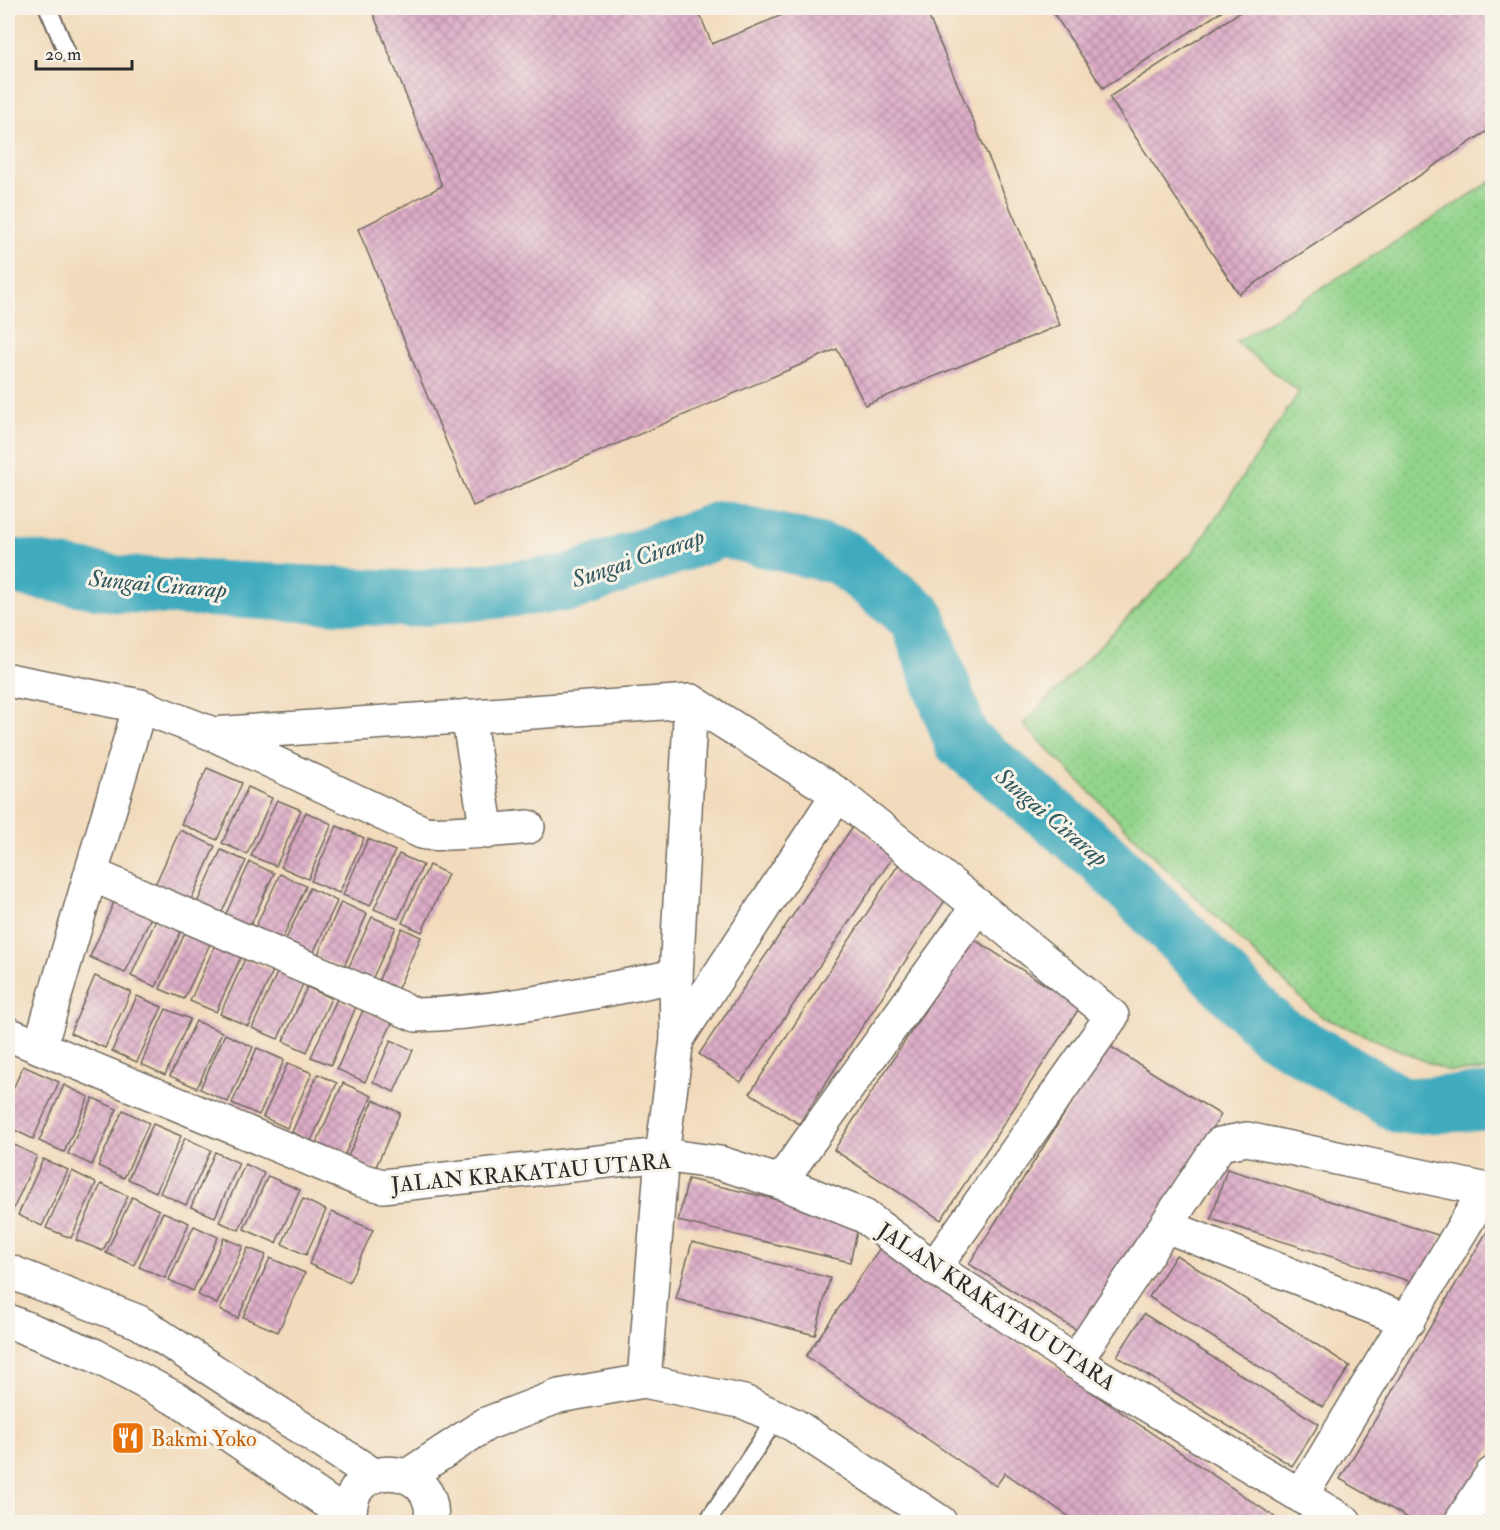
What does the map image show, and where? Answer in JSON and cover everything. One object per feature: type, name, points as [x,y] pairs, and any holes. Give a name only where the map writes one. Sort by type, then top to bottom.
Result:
[{"type":"street","points":[[8,680],[140,706],[213,734],[431,835],[528,827]]},
{"type":"street","points":[[213,734],[691,701],[838,794],[1112,1016],[934,1268]]},
{"type":"street","points":[[644,1381],[662,1155],[677,1040],[676,976],[691,701]]},
{"type":"street","points":[[40,1047],[140,706]]},
{"type":"street","points":[[468,716],[487,832]]},
{"type":"street","points":[[677,1040],[838,794]]},
{"type":"street","points":[[91,874],[416,1016],[446,1015],[538,1001],[676,976]]},
{"type":"street","points":[[780,1182],[978,906]]},
{"type":"street","name":"JALAN KRAKATAU UTARA","points":[[8,1034],[361,1180],[383,1186],[662,1155],[720,1163],[780,1182],[864,1216],[934,1268],[1075,1362],[1346,1522]]},
{"type":"street","points":[[1075,1362],[1220,1144],[1247,1139],[1489,1191],[1301,1496]]},
{"type":"street","points":[[1166,1226],[1408,1321]]},
{"type":"street","points":[[8,1271],[139,1322],[375,1476]]},
{"type":"street","points":[[8,1321],[94,1355],[180,1401],[350,1520],[352,1498],[362,1485],[375,1476],[391,1472],[407,1476],[421,1485],[430,1499],[431,1522]]},
{"type":"street","points":[[407,1476],[486,1424],[559,1396],[644,1381],[744,1402],[794,1425],[940,1522]]},
{"type":"street","points":[[1461,1522],[1492,1474]]},
{"type":"lane","points":[[48,8],[67,53]]},
{"type":"lane","points":[[707,1522],[777,1417]]},
{"type":"green space","points":[[1492,181],[1492,1071],[1448,1071],[1320,1016],[1164,867],[1023,724],[1194,550],[1299,392],[1236,342]]},
{"type":"building","points":[[371,8],[697,8],[712,44],[799,8],[925,8],[1060,325],[865,405],[837,349],[473,506],[358,229],[442,186]]},
{"type":"building","points":[[1050,8],[1227,8],[1103,88]]},
{"type":"building","points":[[1246,8],[1492,8],[1492,128],[1239,294],[1109,97]]},
{"type":"building","points":[[207,768],[242,783],[217,840],[181,824]]},
{"type":"building","points":[[248,787],[272,798],[247,854],[222,843]]},
{"type":"building","points":[[277,800],[301,810],[276,866],[251,856]]},
{"type":"building","points":[[306,812],[332,824],[308,879],[281,867]]},
{"type":"building","points":[[337,826],[364,838],[339,893],[311,881]]},
{"type":"building","points":[[853,826],[895,854],[741,1082],[699,1054]]},
{"type":"building","points":[[180,830],[215,846],[190,902],[154,887]]},
{"type":"building","points":[[368,839],[395,851],[370,906],[343,895]]},
{"type":"building","points":[[221,850],[246,861],[220,916],[196,905]]},
{"type":"building","points":[[399,854],[423,865],[398,919],[374,909]]},
{"type":"building","points":[[904,856],[953,888],[799,1124],[750,1093]]},
{"type":"building","points":[[250,862],[274,873],[249,929],[224,918]]},
{"type":"building","points":[[429,865],[448,874],[422,932],[402,923]]},
{"type":"building","points":[[280,874],[306,886],[281,942],[254,930]]},
{"type":"building","points":[[310,888],[337,901],[312,956],[284,943]]},
{"type":"building","points":[[115,900],[151,917],[125,973],[90,957]]},
{"type":"building","points":[[341,902],[367,914],[343,969],[317,957]]},
{"type":"building","points":[[372,917],[396,927],[371,982],[347,971]]},
{"type":"building","points":[[156,920],[181,931],[156,987],[131,976]]},
{"type":"building","points":[[402,928],[421,937],[395,995],[376,986]]},
{"type":"building","points":[[185,933],[210,944],[184,999],[160,989]]},
{"type":"building","points":[[972,938],[1080,1007],[941,1220],[834,1150]]},
{"type":"building","points":[[215,945],[241,957],[216,1012],[190,1001]]},
{"type":"building","points":[[245,959],[273,971],[248,1026],[220,1014]]},
{"type":"building","points":[[277,973],[303,984],[278,1039],[252,1028]]},
{"type":"building","points":[[95,976],[131,992],[105,1048],[70,1033]]},
{"type":"building","points":[[307,987],[331,998],[307,1052],[283,1041]]},
{"type":"building","points":[[137,996],[162,1007],[137,1062],[112,1051]]},
{"type":"building","points":[[337,999],[356,1007],[331,1065],[311,1057]]},
{"type":"building","points":[[166,1009],[190,1019],[165,1075],[141,1064]]},
{"type":"building","points":[[363,1010],[392,1023],[365,1082],[337,1069]]},
{"type":"building","points":[[196,1021],[222,1032],[197,1088],[170,1076]]},
{"type":"building","points":[[225,1034],[253,1047],[228,1102],[200,1089]]},
{"type":"building","points":[[391,1040],[413,1050],[394,1092],[373,1082]]},
{"type":"building","points":[[1108,1045],[1221,1115],[1083,1334],[969,1264]]},
{"type":"building","points":[[257,1048],[284,1060],[259,1115],[232,1103]]},
{"type":"building","points":[[288,1063],[312,1073],[287,1128],[263,1117]]},
{"type":"building","points":[[23,1066],[59,1082],[33,1139],[8,1127],[8,1101]]},
{"type":"building","points":[[318,1074],[337,1083],[311,1141],[292,1132]]},
{"type":"building","points":[[343,1083],[372,1096],[344,1156],[316,1144]]},
{"type":"building","points":[[64,1085],[89,1097],[64,1152],[39,1141]]},
{"type":"building","points":[[93,1098],[117,1109],[92,1165],[68,1154]]},
{"type":"building","points":[[374,1100],[400,1113],[374,1171],[347,1158]]},
{"type":"building","points":[[123,1110],[149,1123],[124,1178],[98,1166]]},
{"type":"building","points":[[153,1124],[181,1136],[156,1192],[128,1179]]},
{"type":"building","points":[[185,1138],[211,1150],[186,1205],[160,1193]]},
{"type":"building","points":[[8,1142],[37,1156],[12,1212],[8,1210]]},
{"type":"building","points":[[215,1152],[239,1163],[215,1217],[191,1207]]},
{"type":"building","points":[[43,1159],[68,1170],[42,1226],[18,1215]]},
{"type":"building","points":[[245,1164],[264,1173],[239,1230],[219,1222]]},
{"type":"building","points":[[1227,1169],[1441,1236],[1425,1286],[1211,1219]]},
{"type":"building","points":[[72,1171],[96,1183],[71,1238],[46,1228]]},
{"type":"building","points":[[268,1176],[300,1190],[276,1243],[244,1229]]},
{"type":"building","points":[[688,1179],[860,1219],[850,1262],[678,1221]]},
{"type":"building","points":[[101,1184],[128,1196],[103,1251],[76,1240]]},
{"type":"building","points":[[132,1197],[159,1210],[134,1265],[106,1253]]},
{"type":"building","points":[[303,1199],[326,1210],[306,1255],[282,1244]]},
{"type":"building","points":[[163,1212],[189,1223],[165,1278],[139,1267]]},
{"type":"building","points":[[332,1212],[373,1230],[349,1282],[309,1264]]},
{"type":"building","points":[[1492,1223],[1492,1447],[1448,1522],[1415,1522],[1340,1479]]},
{"type":"building","points":[[194,1226],[218,1237],[193,1291],[169,1280]]},
{"type":"building","points":[[224,1238],[243,1246],[217,1304],[198,1295]]},
{"type":"building","points":[[692,1242],[830,1278],[815,1335],[676,1299]]},
{"type":"building","points":[[248,1248],[266,1255],[238,1318],[220,1310]]},
{"type":"building","points":[[880,1248],[1282,1522],[1077,1522],[1005,1473],[996,1486],[806,1356]]},
{"type":"building","points":[[1176,1255],[1350,1366],[1323,1407],[1149,1297]]},
{"type":"building","points":[[270,1258],[305,1273],[278,1332],[243,1317]]},
{"type":"building","points":[[1144,1314],[1319,1424],[1292,1466],[1117,1356]]},
{"type":"waterway","name":"Sungai Cirarap","points":[[8,566],[118,584],[408,599],[569,583],[722,529],[842,557],[917,617],[962,741],[1101,856],[1273,1030],[1402,1106],[1492,1102]]},
{"type":"place","name":"Bakmi Yoko","points":[[128,1438]]}]
